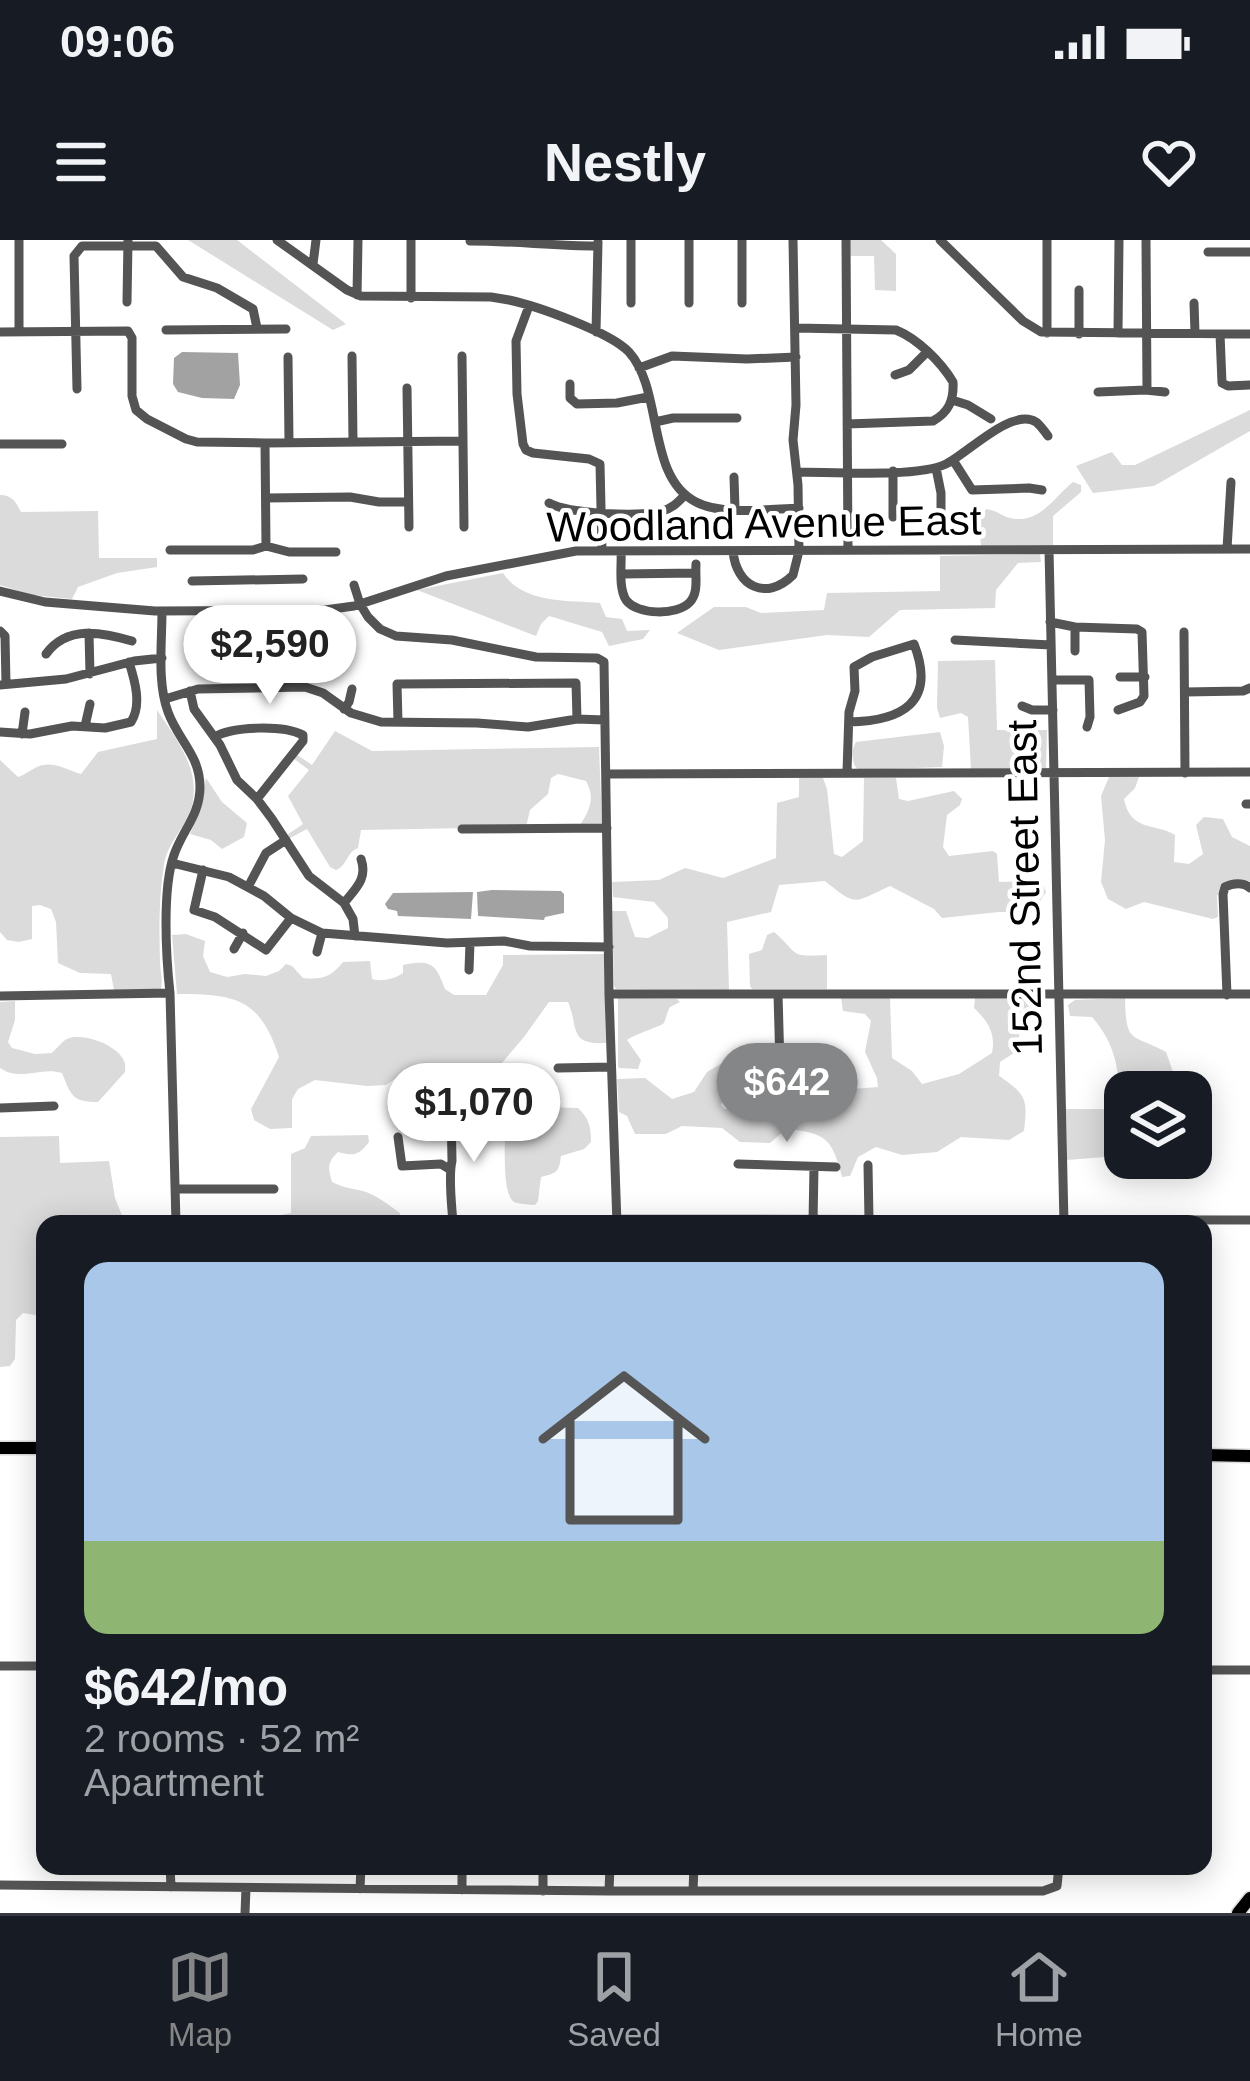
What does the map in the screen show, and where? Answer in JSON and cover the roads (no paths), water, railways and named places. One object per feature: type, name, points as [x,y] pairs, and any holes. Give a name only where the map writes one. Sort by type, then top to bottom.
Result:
[{"type":"main road","points":[[0,1444],[36,1444]]},
{"type":"main road","points":[[1212,1452],[1250,1452]]},
{"type":"main road","points":[[1238,1913],[1250,1898]]},
{"type":"street","points":[[19,240],[19,332]]},
{"type":"street","points":[[277,240],[358,295],[496,298],[596,332],[622,346],[639,368],[669,472],[685,494],[706,506],[799,508]]},
{"type":"street","points":[[313,264],[316,240]]},
{"type":"street","points":[[358,240],[358,295]]},
{"type":"street","points":[[411,240],[411,298]]},
{"type":"street","points":[[631,240],[631,303]]},
{"type":"street","points":[[688,240],[689,303]]},
{"type":"street","points":[[742,240],[742,303]]},
{"type":"street","points":[[733,550],[735,568],[749,584],[766,589],[797,578],[793,240]]},
{"type":"street","points":[[846,240],[848,550]]},
{"type":"street","points":[[940,240],[1031,328],[1047,333],[1250,334]]},
{"type":"street","points":[[1047,240],[1047,333]]},
{"type":"street","points":[[1118,333],[1119,240]]},
{"type":"street","points":[[1146,240],[1147,390]]},
{"type":"street","points":[[127,302],[128,242]]},
{"type":"street","points":[[470,242],[598,243],[596,332]]},
{"type":"street","points":[[77,389],[74,256],[89,244],[157,246],[183,278],[217,288],[249,306],[256,314],[257,328]]},
{"type":"street","points":[[1208,252],[1250,252]]},
{"type":"street","points":[[1079,290],[1079,334]]},
{"type":"street","points":[[1194,303],[1195,333]]},
{"type":"street","points":[[529,306],[516,341],[517,394],[526,450],[600,464],[602,551]]},
{"type":"street","points":[[796,328],[896,329],[950,377],[953,398],[942,415],[928,422],[847,424]]},
{"type":"street","points":[[166,329],[286,329]]},
{"type":"street","points":[[0,332],[130,332],[132,396],[139,414],[197,442],[463,441]]},
{"type":"street","points":[[1220,334],[1222,382],[1250,386]]},
{"type":"street","points":[[895,374],[909,370],[926,352]]},
{"type":"street","points":[[352,356],[352,442]]},
{"type":"street","points":[[462,356],[464,527]]},
{"type":"street","points":[[639,368],[672,356],[796,357]]},
{"type":"street","points":[[288,357],[289,442]]},
{"type":"street","points":[[569,384],[570,398],[578,405],[648,397]]},
{"type":"street","points":[[407,388],[409,527]]},
{"type":"street","points":[[1098,392],[1165,392]]},
{"type":"street","points":[[953,398],[991,419]]},
{"type":"street","points":[[655,422],[737,418]]},
{"type":"street","points":[[797,472],[936,468],[1018,420],[1032,420],[1048,436]]},
{"type":"street","points":[[265,443],[266,546]]},
{"type":"street","points":[[0,444],[62,444]]},
{"type":"street","points":[[953,461],[972,490],[1042,490]]},
{"type":"street","points":[[936,468],[940,518]]},
{"type":"street","points":[[893,472],[893,517]]},
{"type":"street","points":[[734,477],[734,509]]},
{"type":"street","points":[[1227,549],[1231,482]]},
{"type":"street","points":[[549,503],[572,512],[661,512],[685,494]]},
{"type":"street","points":[[266,498],[408,502]]},
{"type":"street","points":[[170,550],[266,546],[289,552],[336,552]]},
{"type":"street","name":"Woodland Avenue East","points":[[0,591],[45,602],[162,611],[334,610],[446,576],[576,551],[1250,549]]},
{"type":"street","name":"152nd Street East","points":[[1049,550],[1064,1215]]},
{"type":"street","points":[[622,551],[622,574],[623,595],[632,606],[674,610],[687,605],[695,593],[696,569],[622,574]]},
{"type":"street","points":[[192,581],[303,580]]},
{"type":"street","points":[[233,581],[233,611]]},
{"type":"street","points":[[354,585],[360,604],[380,629],[404,638],[452,640],[536,657],[602,660],[617,1215]]},
{"type":"street","points":[[162,611],[165,699],[172,723],[194,756],[200,780],[195,814],[172,862],[166,952],[176,1215]]},
{"type":"street","points":[[280,611],[280,641]]},
{"type":"street","points":[[1050,622],[1144,635],[1142,699],[1118,710]]},
{"type":"street","points":[[404,638],[406,625]]},
{"type":"street","points":[[1075,627],[1075,651]]},
{"type":"street","points":[[1184,632],[1185,772]]},
{"type":"street","points":[[89,633],[89,674]]},
{"type":"street","points":[[46,653],[63,638],[89,633],[131,641]]},
{"type":"street","points":[[3,634],[3,685],[57,680],[162,658]]},
{"type":"street","points":[[955,640],[1051,645]]},
{"type":"street","points":[[192,641],[350,641]]},
{"type":"street","points":[[847,772],[849,722],[855,691],[854,667],[914,644],[920,686],[913,701],[886,720],[849,722]]},
{"type":"street","points":[[0,732],[110,728],[134,719],[136,686],[129,662]]},
{"type":"street","points":[[1120,677],[1145,677]]},
{"type":"street","points":[[1052,680],[1089,680],[1087,727]]},
{"type":"street","points":[[398,722],[397,684],[576,683],[577,719]]},
{"type":"street","points":[[165,699],[190,691],[305,687],[372,720],[528,727],[605,720]]},
{"type":"street","points":[[1185,692],[1250,688]]},
{"type":"street","points":[[344,709],[352,689]]},
{"type":"street","points":[[190,691],[194,709],[237,779],[257,799],[312,880],[344,903],[355,936]]},
{"type":"street","points":[[85,726],[90,704]]},
{"type":"street","points":[[1022,706],[1053,710]]},
{"type":"street","points":[[22,734],[25,712]]},
{"type":"street","points":[[214,737],[230,730],[287,729],[303,735],[257,799]]},
{"type":"street","points":[[606,774],[1250,772]]},
{"type":"street","points":[[462,829],[607,828]]},
{"type":"street","points":[[248,887],[266,853],[286,840]]},
{"type":"street","points":[[344,903],[362,879],[362,860]]},
{"type":"street","points":[[172,862],[229,877],[322,934],[609,947]]},
{"type":"street","points":[[203,870],[194,910],[215,917],[266,950],[291,918]]},
{"type":"street","points":[[1227,994],[1222,894],[1230,885],[1249,887]]},
{"type":"street","points":[[234,949],[243,933]]},
{"type":"street","points":[[317,952],[322,934]]},
{"type":"street","points":[[469,970],[470,943]]},
{"type":"street","points":[[0,996],[170,993]]},
{"type":"street","points":[[610,994],[1250,994]]},
{"type":"street","points":[[778,994],[780,1066]]},
{"type":"street","points":[[558,1068],[611,1067]]},
{"type":"street","points":[[0,1108],[54,1106]]},
{"type":"street","points":[[451,1107],[453,1215]]},
{"type":"street","points":[[398,1138],[402,1166],[441,1164],[449,1169]]},
{"type":"street","points":[[738,1164],[836,1167]]},
{"type":"street","points":[[868,1165],[869,1215]]},
{"type":"street","points":[[813,1215],[814,1167]]},
{"type":"street","points":[[175,1189],[274,1189]]},
{"type":"street","points":[[1212,1220],[1250,1220]]},
{"type":"street","points":[[0,1666],[36,1666]]},
{"type":"street","points":[[1212,1670],[1250,1670]]},
{"type":"street","points":[[170,1875],[171,1887]]},
{"type":"street","points":[[360,1889],[361,1875]]},
{"type":"street","points":[[462,1875],[463,1890]]},
{"type":"street","points":[[543,1875],[543,1891]]},
{"type":"street","points":[[609,1891],[610,1875]]},
{"type":"street","points":[[693,1891],[694,1875]]},
{"type":"street","points":[[0,1885],[1043,1892],[1056,1888],[1058,1875]]},
{"type":"street","points":[[245,1913],[246,1888]]}]
